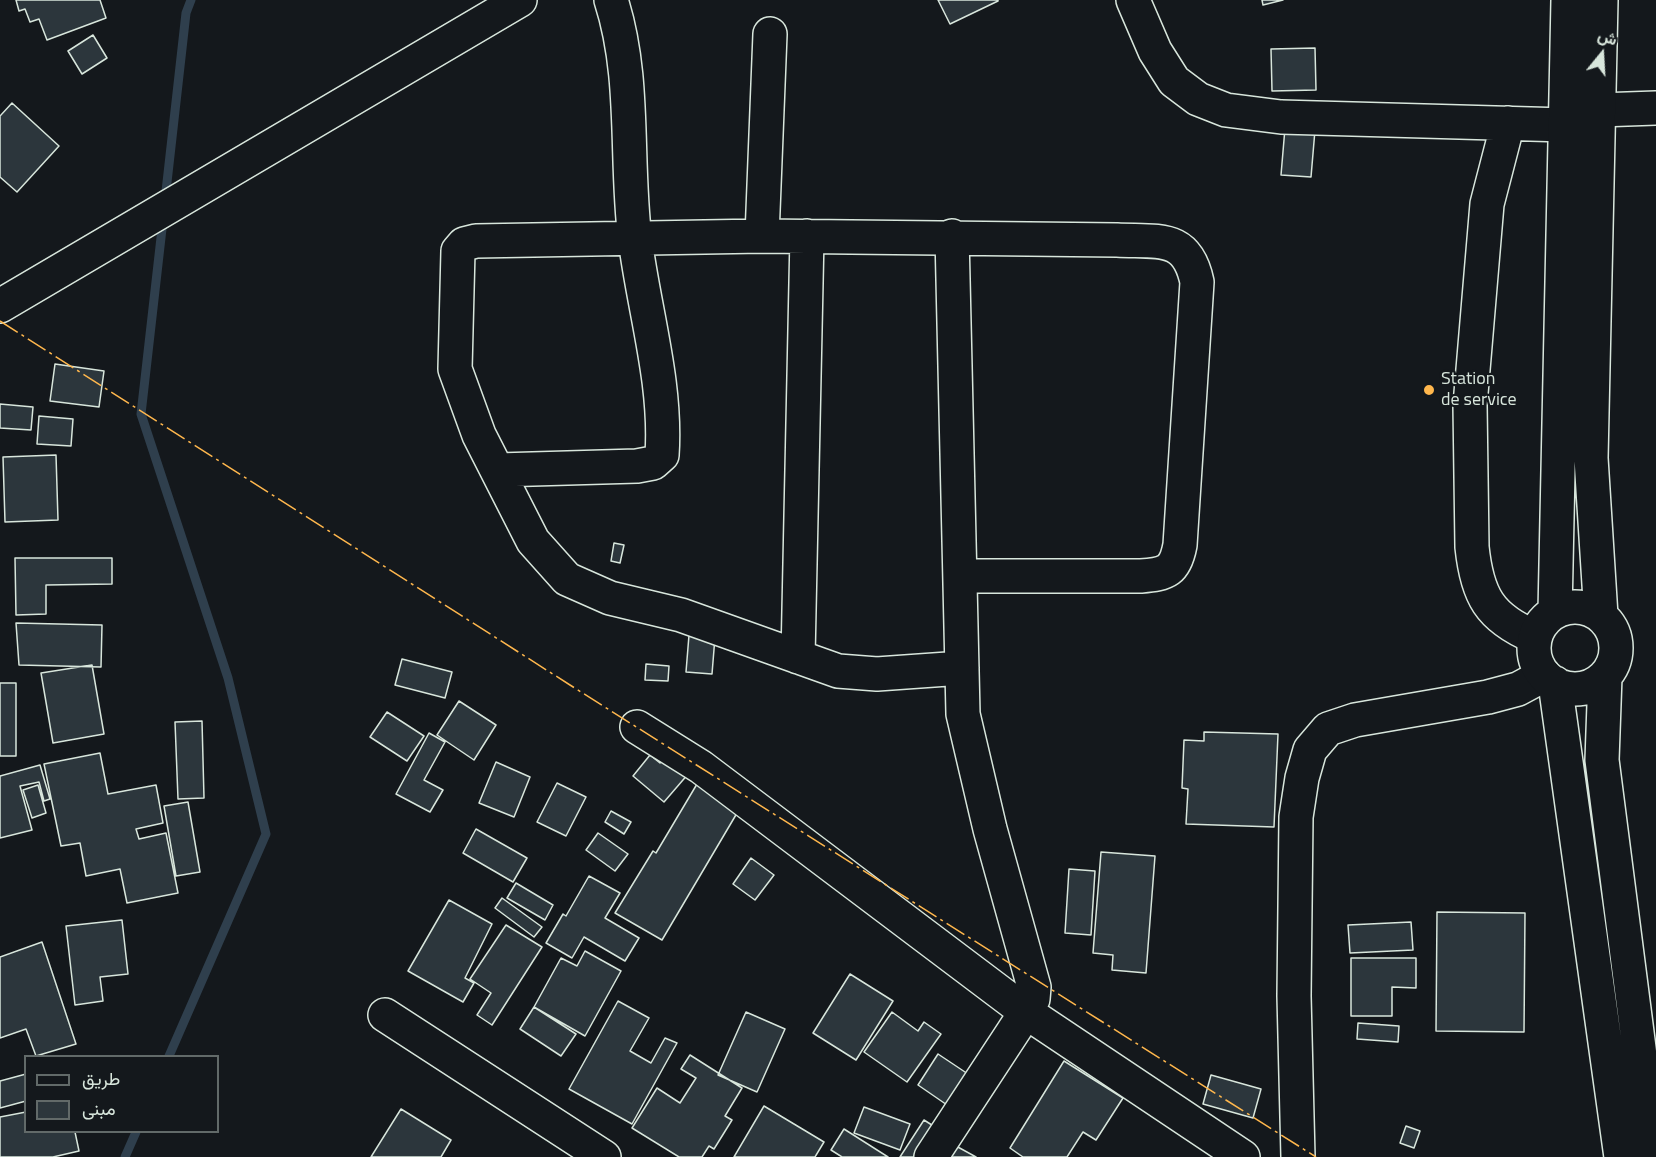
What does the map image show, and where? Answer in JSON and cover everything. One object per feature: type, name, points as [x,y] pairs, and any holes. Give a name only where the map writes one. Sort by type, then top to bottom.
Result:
[{"type":"street","points":[[0,306],[520,0]]},
{"type":"street","points":[[498,470],[637,465],[653,463],[662,455],[661,406],[635,238],[625,51],[612,0]]},
{"type":"street","points":[[1555,612],[1568,0]]},
{"type":"street","points":[[1601,0],[1591,458],[1601,616]]},
{"type":"street","points":[[1141,5],[1155,51],[1174,81],[1198,99],[1226,110],[1281,117],[1566,124]]},
{"type":"street","points":[[762,236],[770,34]]},
{"type":"street","points":[[1599,110],[1656,108]]},
{"type":"street","points":[[1508,123],[1487,204],[1470,405],[1472,547],[1474,570],[1483,598],[1496,614],[1514,628],[1535,637]]},
{"type":"street","points":[[960,576],[1141,576],[1159,575],[1171,569],[1177,560],[1180,545],[1197,282],[1193,262],[1184,251],[1171,244],[1117,240],[952,236],[762,236],[477,241],[464,244],[458,251],[455,369],[479,435],[533,541],[567,579],[610,598],[681,615],[838,670],[877,674],[962,668]]},
{"type":"street","points":[[798,657],[807,236]]},
{"type":"street","points":[[931,1157],[1026,1012],[1033,999],[1034,987],[990,829],[963,714],[952,236]]},
{"type":"street","points":[[1298,1157],[1294,996],[1296,817],[1302,778],[1310,750],[1328,729],[1355,720],[1488,697],[1549,679],[1568,688],[1582,688],[1596,684],[1612,666],[1616,650],[1614,634],[1601,616],[1579,607],[1555,612],[1546,618],[1535,637],[1535,657],[1549,679],[1621,1157]]},
{"type":"street","points":[[1605,676],[1602,760],[1653,1157]]},
{"type":"street","points":[[637,727],[701,766],[1026,1012],[1243,1157]]},
{"type":"street","points":[[385,1015],[604,1157]]},
{"type":"building","points":[[16,0],[100,0],[106,18],[47,40],[39,19],[30,22],[25,9],[19,11]]},
{"type":"building","points":[[938,0],[998,0],[998,1],[950,24]]},
{"type":"building","points":[[1262,0],[1283,0],[1263,5]]},
{"type":"building","points":[[93,35],[107,58],[82,74],[68,51]]},
{"type":"building","points":[[1315,48],[1316,90],[1272,91],[1271,49]]},
{"type":"building","points":[[12,103],[59,146],[17,192],[0,177],[0,116]]},
{"type":"building","points":[[1285,128],[1315,130],[1311,177],[1281,175]]},
{"type":"building","points":[[55,364],[104,371],[99,407],[50,401]]},
{"type":"building","points":[[0,404],[33,407],[31,430],[0,428]]},
{"type":"building","points":[[39,416],[73,419],[71,446],[37,444]]},
{"type":"building","points":[[56,455],[58,520],[5,522],[3,457]]},
{"type":"building","points":[[614,543],[624,545],[620,563],[611,561]]},
{"type":"building","points":[[15,558],[112,558],[112,584],[46,585],[46,614],[16,615]]},
{"type":"building","points":[[16,623],[102,625],[101,667],[19,665]]},
{"type":"building","points":[[689,635],[715,637],[712,674],[686,672]]},
{"type":"building","points":[[402,659],[452,672],[445,698],[395,685]]},
{"type":"building","points":[[646,664],[669,666],[668,681],[645,680]]},
{"type":"building","points":[[92,665],[104,734],[53,743],[41,673]]},
{"type":"building","points":[[0,683],[16,683],[16,756],[0,756]]},
{"type":"building","points":[[459,701],[496,725],[474,760],[437,735]]},
{"type":"building","points":[[387,712],[424,736],[407,761],[370,737]]},
{"type":"building","points":[[202,721],[204,798],[178,799],[175,722]]},
{"type":"building","points":[[1204,732],[1278,734],[1274,827],[1186,824],[1188,789],[1182,788],[1184,740],[1204,741]]},
{"type":"building","points":[[429,733],[445,742],[424,780],[443,790],[430,812],[396,794]]},
{"type":"building","points":[[100,753],[108,794],[156,785],[163,823],[136,829],[139,839],[166,833],[178,893],[127,903],[120,869],[86,876],[80,843],[61,846],[44,764]]},
{"type":"building","points":[[667,754],[689,773],[664,802],[633,776],[650,755],[660,763]]},
{"type":"building","points":[[496,762],[530,777],[514,817],[479,803]]},
{"type":"building","points":[[40,765],[50,799],[44,801],[39,782],[20,786],[32,830],[0,838],[0,776]]},
{"type":"building","points":[[557,783],[586,797],[566,836],[537,822]]},
{"type":"building","points":[[697,784],[740,808],[662,940],[615,913],[653,851],[656,853]]},
{"type":"building","points":[[38,785],[46,813],[32,818],[23,790]]},
{"type":"building","points":[[188,802],[200,872],[176,876],[164,806]]},
{"type":"building","points":[[611,811],[631,822],[624,834],[605,822]]},
{"type":"building","points":[[476,829],[527,858],[513,882],[463,853]]},
{"type":"building","points":[[598,833],[628,854],[615,871],[586,850]]},
{"type":"building","points":[[1101,852],[1155,856],[1146,973],[1112,970],[1113,955],[1093,953]]},
{"type":"building","points":[[751,858],[774,875],[755,900],[733,884]]},
{"type":"building","points":[[1069,869],[1095,871],[1091,935],[1065,933]]},
{"type":"building","points":[[589,876],[620,893],[605,918],[639,938],[625,961],[584,937],[572,958],[546,943],[563,914],[566,916]]},
{"type":"building","points":[[516,883],[553,905],[545,920],[507,898]]},
{"type":"building","points":[[502,898],[542,927],[534,937],[495,908]]},
{"type":"building","points":[[449,900],[492,924],[465,978],[474,983],[463,1002],[408,971]]},
{"type":"building","points":[[1437,912],[1525,913],[1524,1032],[1436,1031]]},
{"type":"building","points":[[122,920],[128,974],[100,977],[103,1001],[75,1005],[66,926]]},
{"type":"building","points":[[1411,922],[1413,950],[1350,953],[1348,925]]},
{"type":"building","points":[[506,925],[542,947],[492,1025],[477,1015],[491,993],[470,979]]},
{"type":"building","points":[[42,942],[76,1044],[36,1055],[26,1029],[0,1038],[0,957]]},
{"type":"building","points":[[585,951],[621,971],[585,1036],[534,1007],[561,958],[577,966]]},
{"type":"building","points":[[1351,958],[1416,958],[1416,988],[1392,987],[1392,1016],[1351,1016]]},
{"type":"building","points":[[850,974],[893,1001],[856,1060],[813,1033]]},
{"type":"building","points":[[618,1001],[649,1018],[630,1051],[651,1063],[665,1038],[677,1043],[632,1124],[569,1089]]},
{"type":"building","points":[[534,1007],[576,1034],[561,1056],[520,1029]]},
{"type":"building","points":[[746,1012],[785,1029],[757,1092],[718,1075]]},
{"type":"building","points":[[892,1012],[918,1031],[924,1022],[941,1034],[907,1082],[864,1052]]},
{"type":"building","points":[[1358,1023],[1399,1026],[1398,1042],[1357,1039]]},
{"type":"building","points":[[938,1054],[971,1076],[950,1107],[918,1085]]},
{"type":"building","points":[[690,1055],[742,1088],[725,1116],[732,1120],[714,1149],[709,1146],[702,1157],[679,1157],[632,1128],[657,1088],[680,1103],[696,1078],[681,1069]]},
{"type":"building","points":[[1064,1061],[1123,1098],[1096,1140],[1083,1132],[1067,1157],[1023,1157],[1010,1148]]},
{"type":"building","points":[[24,1075],[24,1102],[0,1108],[0,1081]]},
{"type":"building","points":[[1211,1075],[1261,1089],[1253,1118],[1203,1104]]},
{"type":"building","points":[[764,1106],[824,1142],[815,1157],[734,1157]]},
{"type":"building","points":[[864,1107],[910,1124],[900,1150],[854,1133]]},
{"type":"building","points":[[401,1109],[451,1140],[441,1157],[371,1157]]},
{"type":"building","points":[[24,1112],[24,1133],[75,1133],[79,1151],[53,1157],[0,1157],[0,1117]]},
{"type":"building","points":[[924,1120],[935,1127],[917,1157],[900,1157]]},
{"type":"building","points":[[1406,1126],[1420,1131],[1414,1148],[1400,1143]]},
{"type":"building","points":[[844,1129],[888,1157],[842,1157],[831,1150]]},
{"type":"building","points":[[956,1146],[976,1157],[950,1157]]},
{"type":"waterway","points":[[165,200],[186,13],[191,0]]},
{"type":"waterway","points":[[163,220],[141,414],[228,678],[266,834],[169,1055]]},
{"type":"waterway","points":[[125,1157],[136,1133]]},
{"type":"power","points":[[0,321],[1316,1157]]},
{"type":"place","name":"Station de service","points":[[1429,390]]}]
